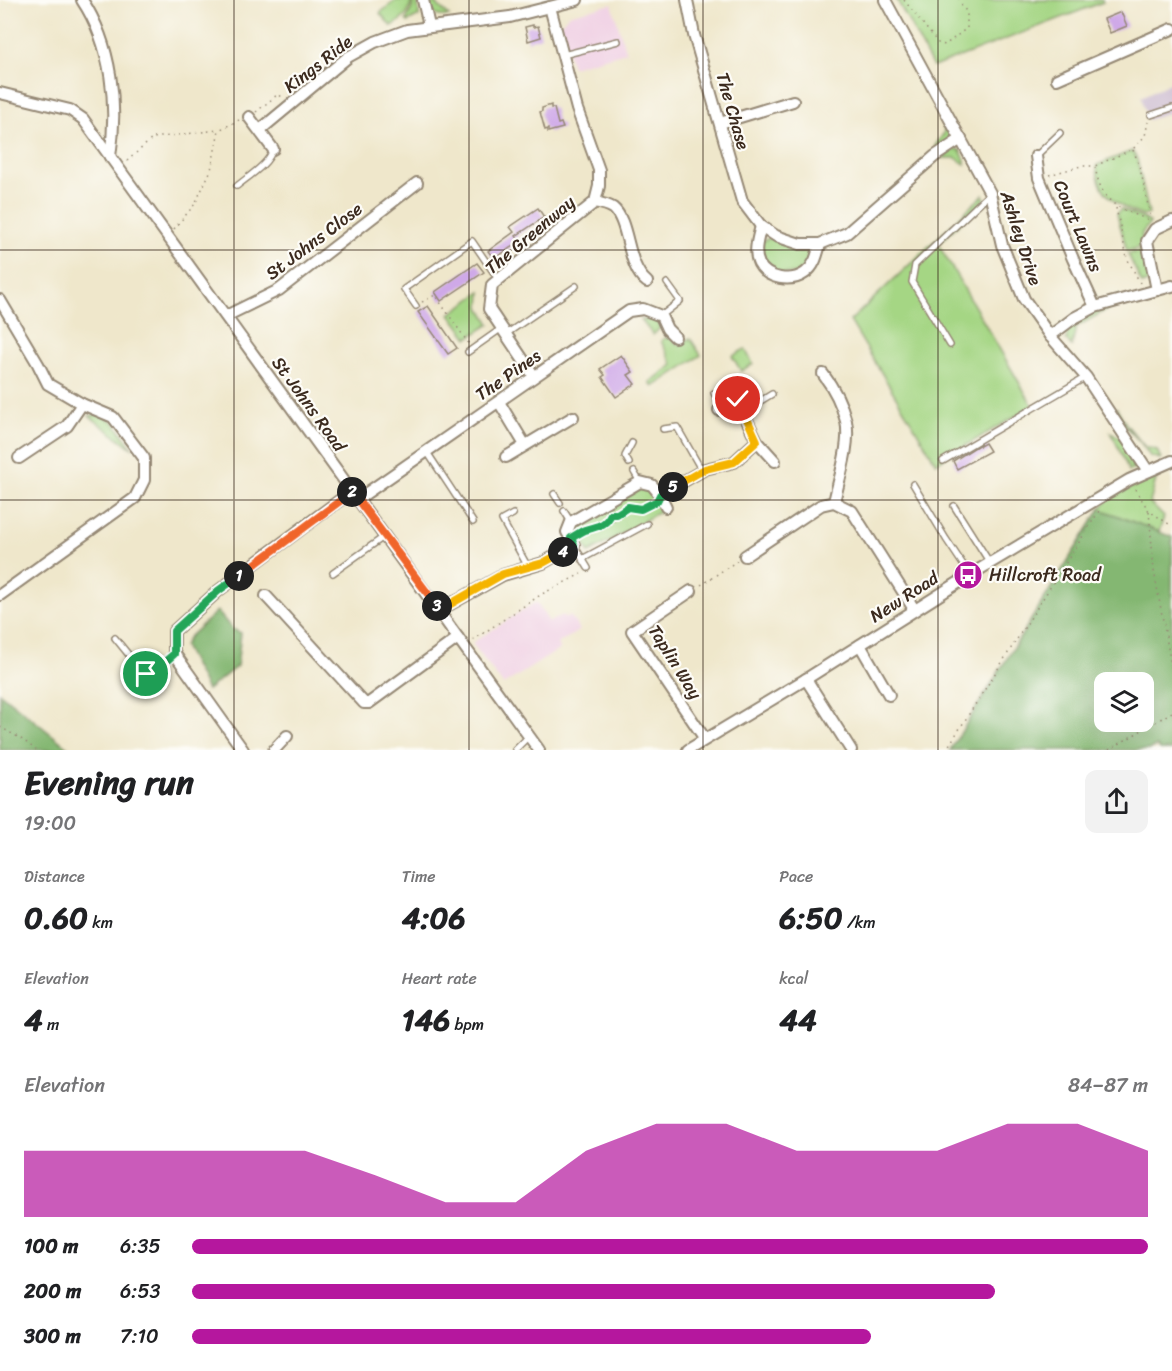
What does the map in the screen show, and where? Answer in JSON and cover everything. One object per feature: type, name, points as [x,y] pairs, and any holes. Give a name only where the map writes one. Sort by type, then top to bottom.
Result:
[{"type":"street","points":[[83,0],[92,16],[108,64],[114,105],[110,157]]},
{"type":"street","points":[[423,0],[429,26]]},
{"type":"street","name":"Kings Ride","points":[[260,130],[348,57],[375,42],[407,30],[510,17],[577,0]]},
{"type":"street","name":"The Chase","points":[[687,0],[694,35],[742,201],[760,226],[776,236],[800,244],[820,244],[847,233],[935,156],[961,139]]},
{"type":"street","name":"Ashley Drive","points":[[885,0],[990,193],[1002,245],[1024,299],[1050,336],[1086,377],[1149,471]]},
{"type":"street","name":"The Greenway","points":[[534,376],[489,309],[492,285],[595,202],[599,186],[599,170],[577,109],[549,7]]},
{"type":"street","points":[[1057,79],[1172,29]]},
{"type":"street","name":"St Johns Road","points":[[0,93],[70,110],[83,119],[539,750]]},
{"type":"street","points":[[720,123],[793,101]]},
{"type":"street","points":[[249,117],[273,149]]},
{"type":"street","name":"Court Lawns","points":[[1036,156],[1039,177],[1095,307]]},
{"type":"street","name":"St Johns Close","points":[[226,316],[279,290],[417,183]]},
{"type":"street","points":[[595,202],[612,207],[619,216],[641,278],[647,282]]},
{"type":"street","points":[[1157,290],[1147,241],[1155,229],[1172,221]]},
{"type":"street","points":[[760,226],[756,250],[759,264],[772,276],[791,279],[805,273],[815,261],[820,244]]},
{"type":"street","points":[[1050,336],[1074,318],[1095,307],[1172,286]]},
{"type":"street","points":[[0,300],[39,364],[48,384],[82,404],[113,417],[144,458],[144,480],[135,498],[0,595]]},
{"type":"street","name":"The Pines","points":[[174,654],[174,631],[218,591],[355,495],[427,452],[629,310],[643,309],[661,316]]},
{"type":"street","points":[[661,316],[667,329],[675,337]]},
{"type":"street","points":[[823,374],[831,385],[846,422],[847,440],[834,501]]},
{"type":"street","points":[[721,409],[736,395],[757,441],[775,461]]},
{"type":"street","points":[[499,402],[525,445]]},
{"type":"street","points":[[19,458],[67,426],[82,404]]},
{"type":"street","points":[[506,457],[573,417]]},
{"type":"street","points":[[660,495],[702,471],[734,462],[757,441]]},
{"type":"street","name":"New Road","points":[[688,750],[806,679],[970,574],[1129,480],[1172,460]]},
{"type":"street","points":[[440,610],[503,574],[543,563],[572,542],[567,532],[571,522],[640,482],[652,485],[666,507]]},
{"type":"street","points":[[745,556],[821,505],[834,501],[852,510],[914,609]]},
{"type":"street","name":"Taplin Way","points":[[691,591],[632,631],[705,739]]},
{"type":"street","points":[[266,596],[364,703],[369,703],[462,642]]},
{"type":"street","points":[[860,645],[889,695]]},
{"type":"street","points":[[174,654],[243,750]]},
{"type":"street","points":[[806,679],[851,750]]},
{"type":"street","points":[[274,750],[287,736]]},
{"type":"lane","points":[[562,56],[618,41]]},
{"type":"lane","points":[[1150,115],[1172,108]]},
{"type":"lane","points":[[1036,156],[1060,133]]},
{"type":"lane","points":[[237,186],[272,155],[273,149]]},
{"type":"lane","points":[[950,345],[912,282],[915,265],[990,193]]},
{"type":"lane","points":[[416,306],[404,289],[472,242],[498,279]]},
{"type":"lane","points":[[661,316],[680,301],[667,283]]},
{"type":"lane","points":[[470,351],[576,286]]},
{"type":"lane","points":[[943,461],[1086,377]]},
{"type":"lane","points":[[714,393],[721,409]]},
{"type":"lane","points":[[744,411],[772,394]]},
{"type":"lane","points":[[663,429],[677,427],[702,471]]},
{"type":"lane","points":[[628,463],[625,456],[632,443]]},
{"type":"lane","points":[[427,452],[473,522]]},
{"type":"lane","points":[[634,472],[640,482]]},
{"type":"lane","points":[[914,484],[946,539],[970,574]]},
{"type":"lane","points":[[554,494],[560,503]]},
{"type":"lane","points":[[954,506],[990,563]]},
{"type":"lane","points":[[564,512],[571,522]]},
{"type":"lane","points":[[513,514],[502,520],[528,567]]},
{"type":"lane","points":[[582,559],[647,524]]},
{"type":"lane","points":[[333,573],[385,536]]},
{"type":"lane","points":[[572,542],[588,568]]},
{"type":"lane","points":[[116,639],[146,674],[156,670],[174,654]]},
{"type":"lane","points":[[515,750],[529,736]]},
{"type":"path","points":[[904,0],[938,43],[945,45],[968,28],[967,13],[959,0]]},
{"type":"path","points":[[119,168],[153,138],[219,130],[242,118],[249,117],[277,95],[287,98]]},
{"type":"path","points":[[1039,177],[1081,166],[1095,166],[1133,149],[1145,136],[1150,115]]},
{"type":"path","points":[[167,236],[195,204],[211,170],[219,130]]},
{"type":"path","points":[[1095,166],[1098,183],[1116,207],[1152,221],[1144,195],[1141,168],[1133,149]]},
{"type":"path","points":[[1116,207],[1127,258],[1144,293]]},
{"type":"path","points":[[416,306],[435,295],[470,351]]},
{"type":"path","points":[[1129,480],[1149,510],[1172,526]]},
{"type":"path","points":[[608,521],[611,514],[617,514],[628,507],[641,509],[657,501],[660,495]]},
{"type":"path","points":[[946,750],[1100,509]]},
{"type":"path","points":[[1149,510],[1155,571],[1172,670]]},
{"type":"path","points":[[572,542],[586,529],[597,528],[608,521],[616,521],[617,514]]},
{"type":"path","points":[[691,591],[745,556]]},
{"type":"path","points":[[462,642],[588,568]]},
{"type":"path","points":[[1109,750],[1172,712]]},
{"type":"path","points":[[0,727],[36,750]]},
{"type":"shaded area","points":[[612,4],[626,52],[572,67],[560,25],[568,15]]},
{"type":"shaded area","points":[[1172,82],[1172,112],[1148,120],[1141,97]]},
{"type":"shaded area","points":[[536,602],[549,622],[563,615],[565,618],[570,616],[580,630],[557,644],[560,649],[503,685],[472,643]]},
{"type":"green space","points":[[396,0],[412,0],[405,16],[391,26],[380,13]]},
{"type":"green space","points":[[413,0],[418,0],[419,16],[408,22],[406,20]]},
{"type":"green space","points":[[428,0],[432,0],[449,16],[433,13],[428,9]]},
{"type":"green space","points":[[897,0],[1102,0],[1103,2],[933,67]]},
{"type":"green space","points":[[944,120],[951,133],[949,140],[937,149],[935,146],[944,133]]},
{"type":"green space","points":[[955,149],[960,150],[965,164],[956,158],[941,158]]},
{"type":"green space","points":[[1132,151],[1137,159],[1149,214],[1143,216],[1125,208],[1111,198],[1105,192],[1098,175],[1097,165]]},
{"type":"green space","points":[[983,195],[985,199],[938,244],[1033,406],[936,463],[850,321]]},
{"type":"green space","points":[[1121,209],[1150,223],[1142,233],[1141,247],[1127,251],[1117,214]]},
{"type":"green space","points":[[770,238],[807,247],[811,250],[813,259],[796,274],[776,273],[766,263],[762,251],[762,241]]},
{"type":"green space","points":[[1143,250],[1149,281],[1142,284],[1128,254]]},
{"type":"green space","points":[[481,292],[480,307],[490,324],[468,338],[450,314]]},
{"type":"green space","points":[[1109,306],[1110,308],[1076,327],[1072,346],[1066,340],[1076,322]]},
{"type":"green space","points":[[658,319],[660,328],[653,335],[641,320]]},
{"type":"green space","points":[[670,338],[679,345],[690,338],[701,355],[653,387],[650,382],[673,365],[661,341]]},
{"type":"green space","points":[[745,349],[753,364],[741,371],[732,356]]},
{"type":"green space","points":[[1117,408],[1126,424],[1145,447],[1157,450],[1161,459],[1150,456],[1125,426],[1115,410]]},
{"type":"green space","points":[[99,414],[113,421],[133,449],[89,416]]},
{"type":"green space","points":[[1111,432],[1121,438],[1132,452],[1131,464],[1134,455],[1142,464],[1140,469],[1135,470],[1132,465],[1132,470],[1129,471]]},
{"type":"green space","points":[[1157,475],[1150,503],[1164,517],[1159,532],[1100,509],[1109,498]]},
{"type":"green space","points":[[641,488],[652,490],[663,508],[661,511],[589,553],[575,530],[575,526]]},
{"type":"green space","points":[[1100,509],[1172,537],[1172,750],[1160,750],[1157,746],[1148,750],[950,750]]},
{"type":"green space","points":[[217,611],[232,629],[241,633],[237,666],[207,690],[184,646],[188,638]]},
{"type":"green space","points":[[0,693],[71,750],[0,750]]},
{"type":"building","points":[[1121,12],[1127,26],[1110,33],[1104,19]]},
{"type":"building","points":[[533,25],[533,27],[538,26],[541,37],[528,41],[525,27]]},
{"type":"building","points":[[551,105],[558,124],[561,123],[563,128],[548,132],[548,129],[545,130],[540,112],[542,108]]},
{"type":"building","points":[[538,208],[544,217],[516,236],[520,241],[494,259],[488,251],[514,232],[510,227]]},
{"type":"building","points":[[477,263],[484,272],[441,301],[435,292]]},
{"type":"building","points":[[428,306],[457,348],[448,354],[418,312]]},
{"type":"building","points":[[621,355],[633,372],[628,375],[635,384],[616,397],[602,377],[605,375],[600,369]]},
{"type":"building","points":[[985,443],[990,451],[957,469],[953,461]]},
{"type":"place","name":"Hillcroft Road","points":[[968,575]]},
{"type":"route","points":[[146,674],[156,670],[174,654],[174,631],[218,591],[352,491],[440,610],[503,574],[543,563],[574,545],[571,538],[586,529],[597,528],[608,521],[611,514],[617,514],[628,507],[641,509],[657,501],[660,495],[705,469],[734,462],[757,441],[738,399]]}]
